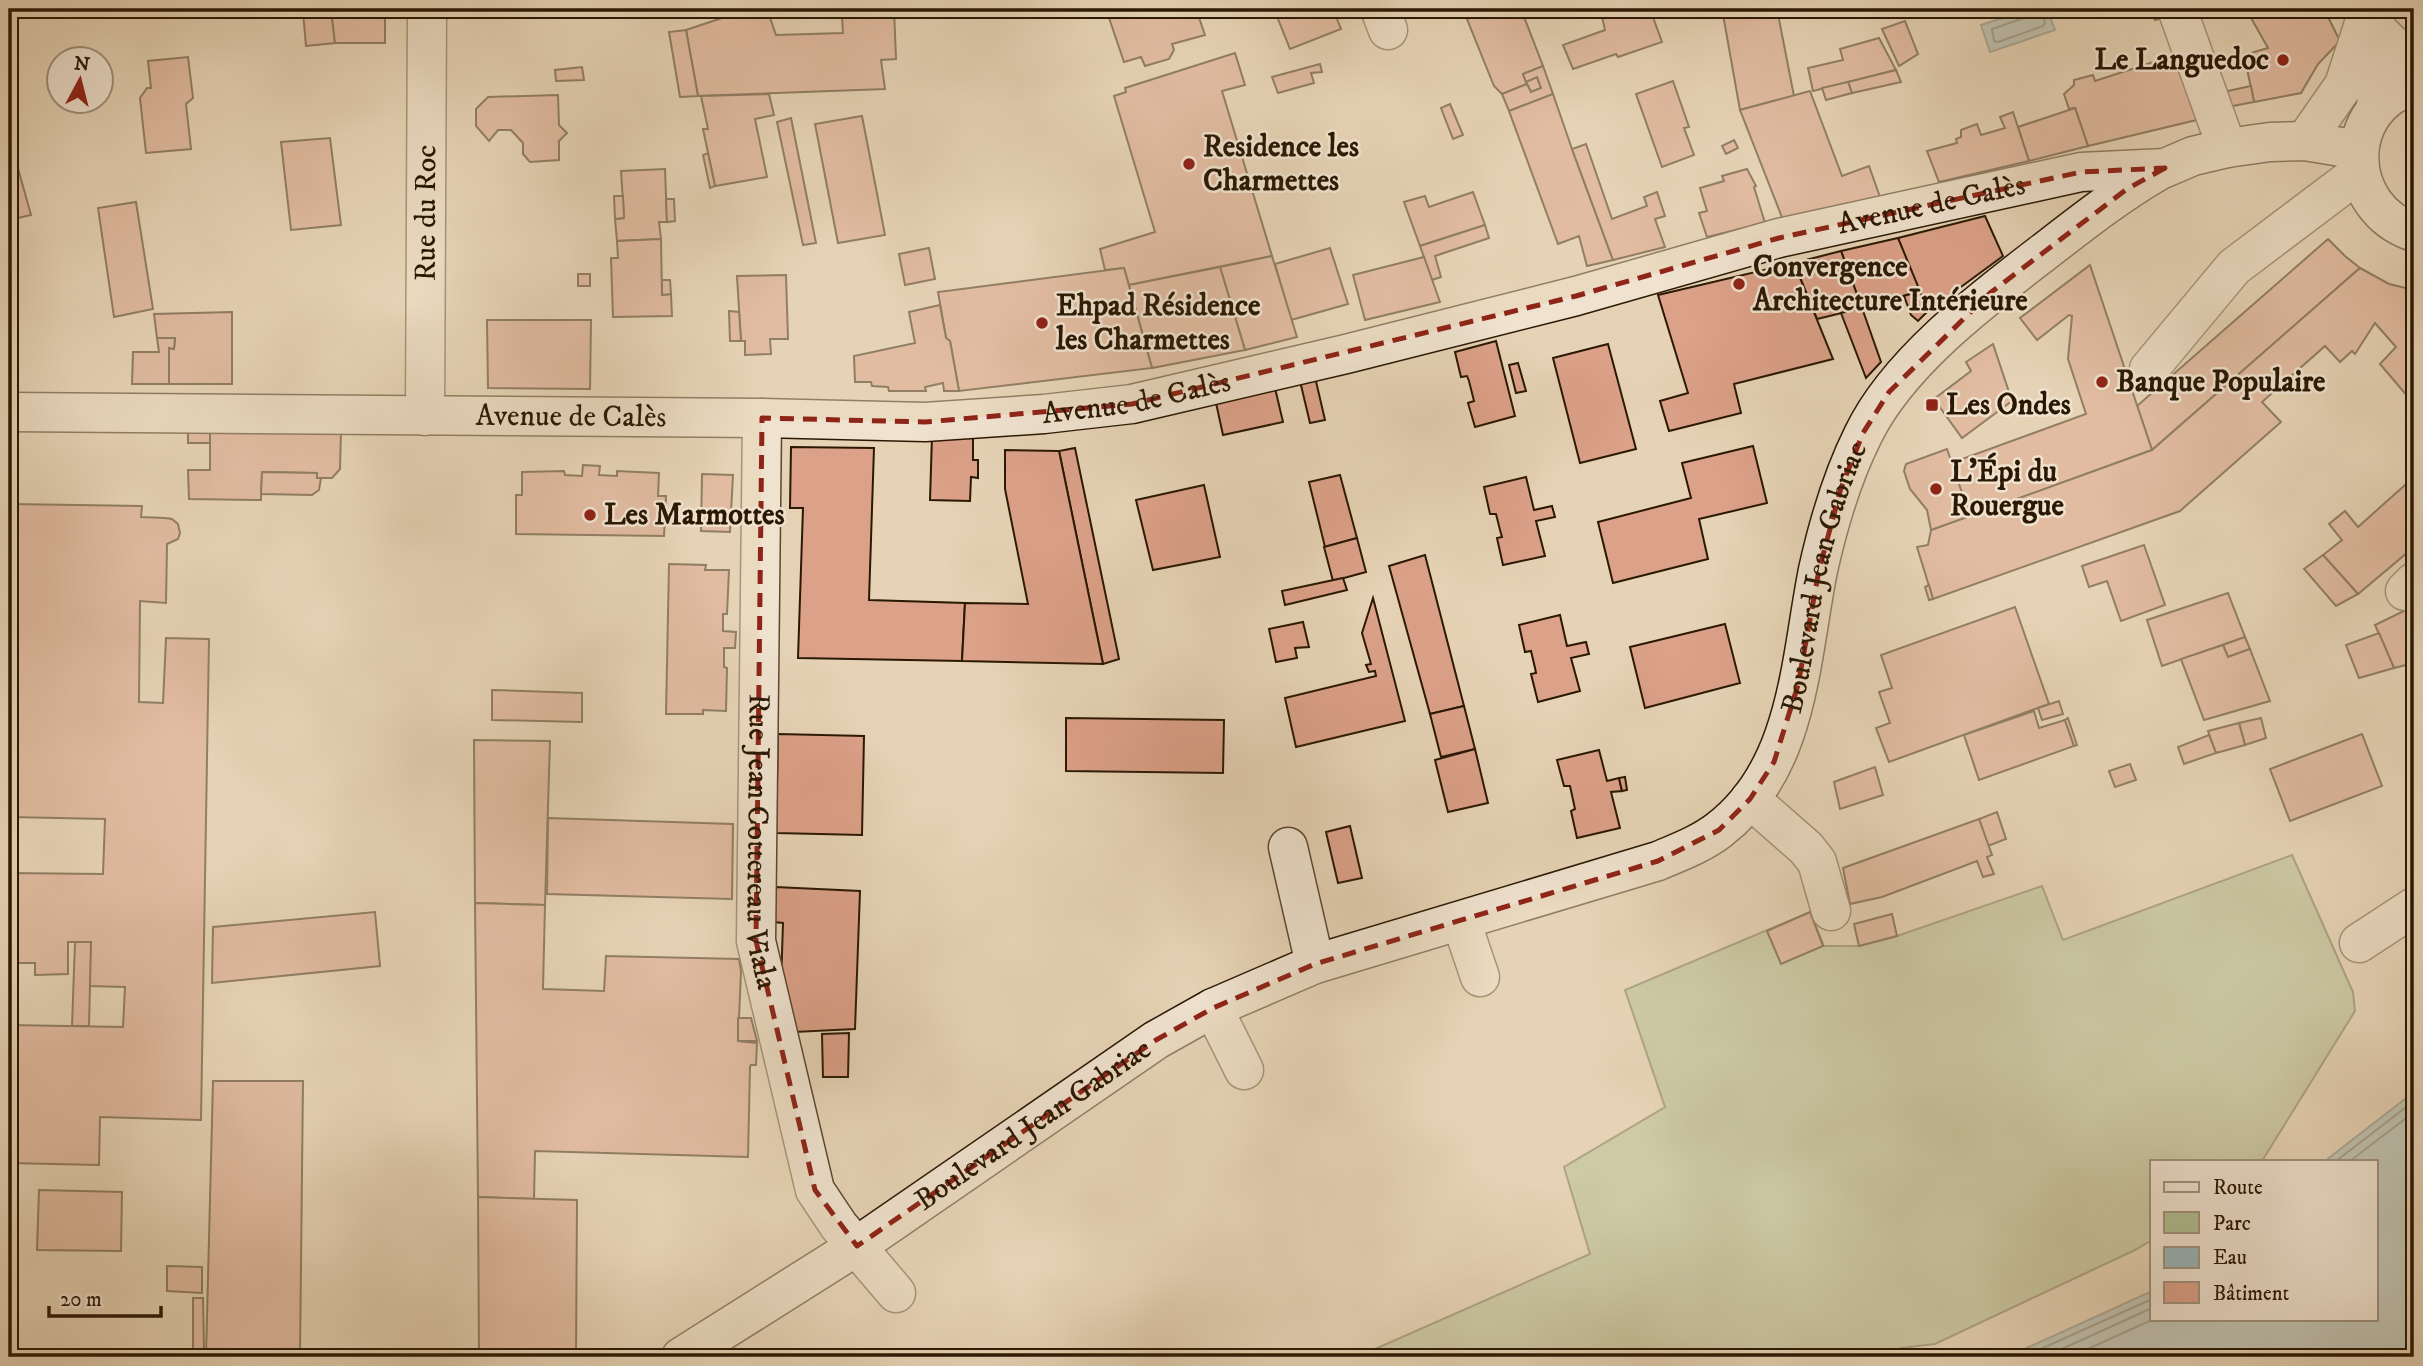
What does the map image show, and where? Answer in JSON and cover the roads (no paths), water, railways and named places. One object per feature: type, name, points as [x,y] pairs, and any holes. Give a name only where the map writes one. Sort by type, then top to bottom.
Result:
[{"type":"street","name":"Rue du Roc","points":[[425,416],[427,9]]},
{"type":"street","points":[[2177,9],[2227,148]]},
{"type":"street","points":[[2372,18],[2414,65]]},
{"type":"street","points":[[2372,18],[2376,109]]},
{"type":"street","points":[[2305,141],[2344,85],[2372,18]]},
{"type":"street","points":[[2414,85],[2392,95],[2376,109],[2365,129],[2360,161],[2366,192],[2392,222],[2414,232]]},
{"type":"street","name":"Avenue de Calès","points":[[9,412],[762,418],[925,422],[1044,414],[1132,404],[1563,299],[1779,238],[2081,172],[2165,167],[2193,156],[2270,142],[2305,141],[2360,161]]},
{"type":"street","points":[[2149,369],[2234,267],[2360,161]]},
{"type":"street","name":"Boulevard Jean Gabriac","points":[[681,1357],[857,1246],[1156,1040],[1213,1008],[1315,964],[1658,861],[1691,847],[1719,830],[1750,799],[1774,762],[1789,721],[1807,646],[1819,570],[1841,488],[1863,433],[1889,392],[1990,293],[2127,189],[2165,167]]},
{"type":"street","name":"Rue Jean Cottereau Viala","points":[[762,418],[755,941],[814,1191],[857,1246]]},
{"type":"street","points":[[1750,799],[1806,848],[1817,862],[1830,911]]},
{"type":"street","points":[[1288,847],[1315,964]]},
{"type":"street","points":[[2359,943],[2414,907]]},
{"type":"street","points":[[1461,921],[1480,978]]},
{"type":"street","points":[[1213,1008],[1244,1070]]},
{"type":"street","points":[[857,1246],[896,1293]]},
{"type":"water","points":[[2030,9],[2047,9],[2055,30],[1990,52],[1981,25]]},
{"type":"water","points":[[2414,1092],[2414,1357],[2007,1357],[2150,1292],[2150,1320],[2378,1320],[2378,1160],[2326,1160]]},
{"type":"place","name":"Le Languedoc","points":[[2283,60]]},
{"type":"place","name":"Residence les Charmettes","points":[[1189,164]]},
{"type":"place","name":"Convergence Architecture Intérieure","points":[[1739,284]]},
{"type":"place","name":"Ehpad Résidence les Charmettes","points":[[1042,323]]},
{"type":"place","name":"Banque Populaire","points":[[2102,382]]},
{"type":"place","name":"Les Ondes","points":[[1932,405]]},
{"type":"place","name":"L'Épi du Rouergue","points":[[1936,489]]},
{"type":"place","name":"Les Marmottes","points":[[590,515]]}]
